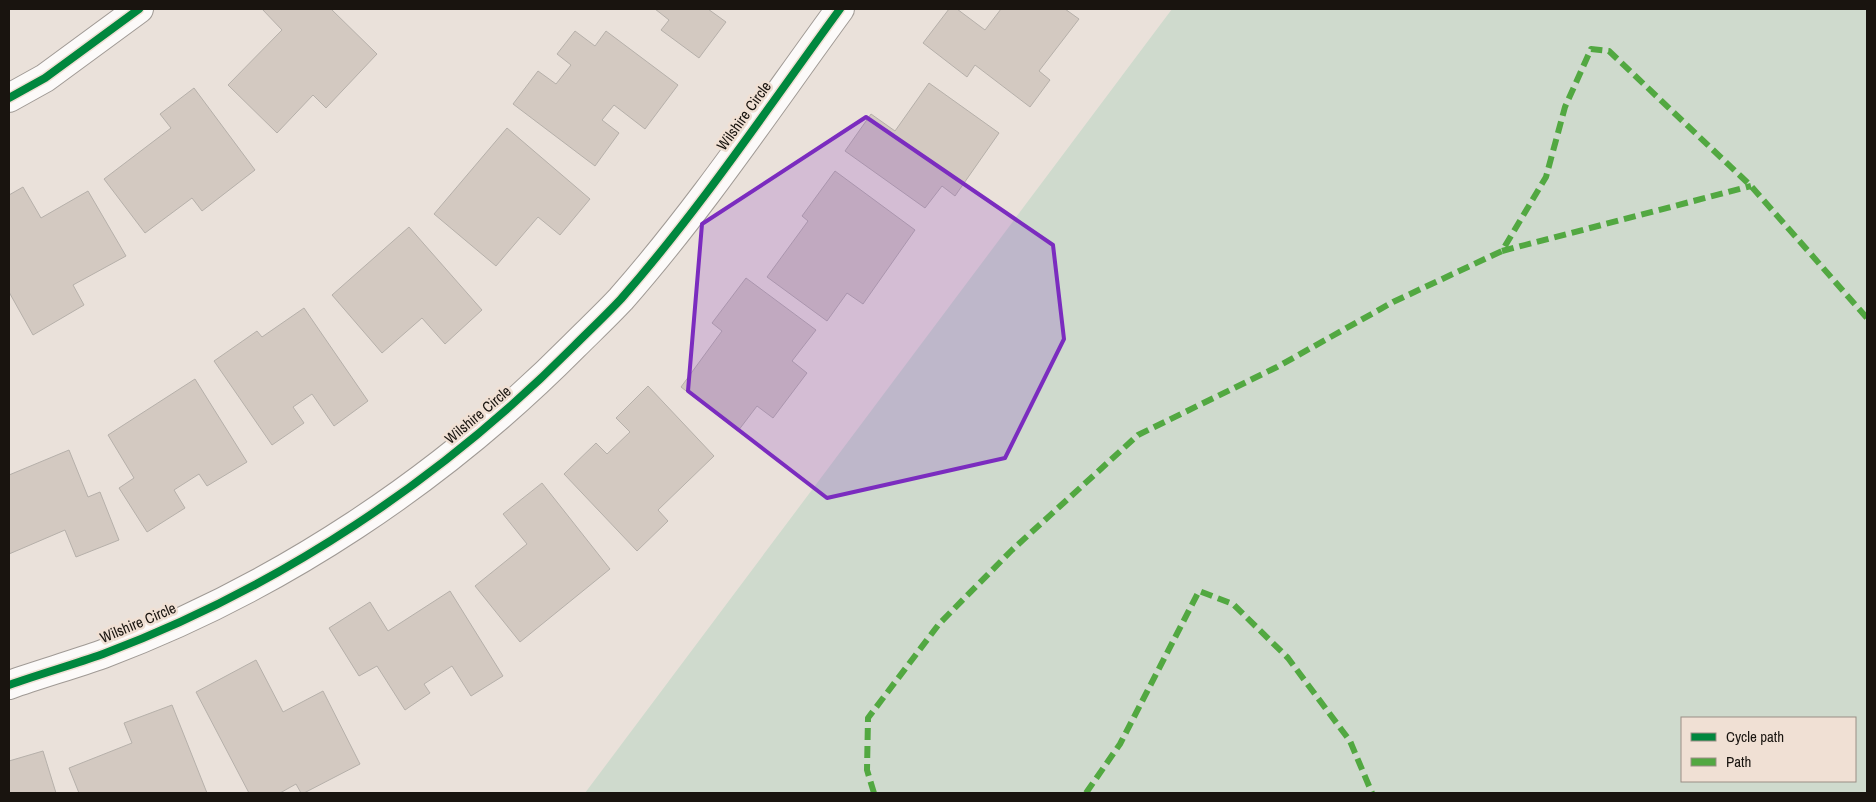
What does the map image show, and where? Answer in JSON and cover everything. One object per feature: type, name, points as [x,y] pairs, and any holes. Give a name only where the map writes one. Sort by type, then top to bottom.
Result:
[{"type":"street","points":[[9,98],[45,78],[124,22],[139,9]]},
{"type":"street","name":"Wilshire Circle","points":[[9,685],[103,654],[240,592],[292,564],[391,501],[484,430],[536,384],[619,301],[664,248],[840,9]]},
{"type":"highlighted area","points":[[866,117],[1053,245],[1064,339],[1005,458],[827,498],[688,391],[702,224]]},
{"type":"shaded area","points":[[1172,9],[1867,9],[1867,793],[585,793]]},
{"type":"building","points":[[262,9],[331,9],[377,54],[326,108],[313,95],[277,133],[228,85],[282,30]]},
{"type":"building","points":[[655,9],[708,9],[726,22],[699,58],[661,30],[669,20]]},
{"type":"building","points":[[949,9],[957,9],[985,30],[1001,9],[1065,9],[1079,19],[1039,71],[1050,80],[1030,107],[975,65],[967,77],[923,43]]},
{"type":"building","points":[[575,31],[595,46],[606,31],[678,85],[645,129],[614,105],[602,120],[619,133],[595,166],[513,104],[538,71],[556,84],[571,65],[557,54]]},
{"type":"building","points":[[929,83],[999,133],[955,196],[942,186],[925,208],[845,151],[871,114],[895,131]]},
{"type":"building","points":[[194,88],[255,170],[202,211],[192,198],[145,233],[104,179],[171,128],[160,114]]},
{"type":"building","points":[[507,128],[590,199],[560,235],[538,217],[496,266],[434,214]]},
{"type":"building","points":[[835,171],[915,230],[863,304],[847,293],[827,321],[767,277],[808,221],[802,216]]},
{"type":"building","points":[[23,187],[41,218],[88,191],[126,256],[73,285],[84,305],[33,335],[9,292],[9,195]]},
{"type":"building","points":[[409,227],[482,310],[445,344],[422,318],[382,353],[332,295]]},
{"type":"building","points":[[746,278],[816,330],[792,361],[807,373],[773,418],[757,406],[738,431],[681,387],[722,331],[712,323]]},
{"type":"building","points":[[304,308],[368,401],[334,426],[312,394],[293,407],[304,423],[272,445],[214,361],[257,331],[262,337]]},
{"type":"building","points":[[195,379],[247,462],[207,486],[199,474],[174,490],[185,508],[147,532],[119,488],[134,478],[108,435]]},
{"type":"building","points":[[648,386],[714,456],[658,510],[668,521],[637,551],[564,474],[596,443],[607,454],[630,432],[616,418]]},
{"type":"building","points":[[69,450],[88,497],[100,492],[119,540],[76,557],[65,530],[9,554],[9,475]]},
{"type":"building","points":[[542,483],[610,569],[520,642],[475,586],[527,544],[503,514]]},
{"type":"building","points":[[450,591],[503,676],[471,696],[452,666],[424,684],[430,693],[405,710],[377,666],[359,676],[329,628],[370,602],[388,631]]},
{"type":"building","points":[[256,660],[283,712],[323,691],[360,764],[304,793],[301,793],[296,784],[280,793],[249,793],[196,692]]},
{"type":"building","points":[[172,705],[207,793],[79,793],[69,768],[132,743],[124,723]]},
{"type":"building","points":[[43,751],[56,793],[9,793],[9,761]]},
{"type":"marked path","points":[[874,793],[867,770],[868,718],[939,624],[1012,550],[1138,435],[1277,367],[1393,302],[1502,251],[1546,177],[1565,107],[1591,49],[1609,51],[1751,186],[1867,318]]},
{"type":"marked path","points":[[1502,251],[1751,186]]},
{"type":"marked path","points":[[1086,793],[1120,744],[1199,591],[1233,604],[1288,658],[1350,741],[1372,793]]},
{"type":"cycle path","points":[[9,98],[45,78],[139,9]]},
{"type":"cycle path","points":[[9,685],[103,654],[168,627],[232,597],[295,563],[355,525],[469,441],[523,395],[621,299],[707,193],[840,9]]}]
